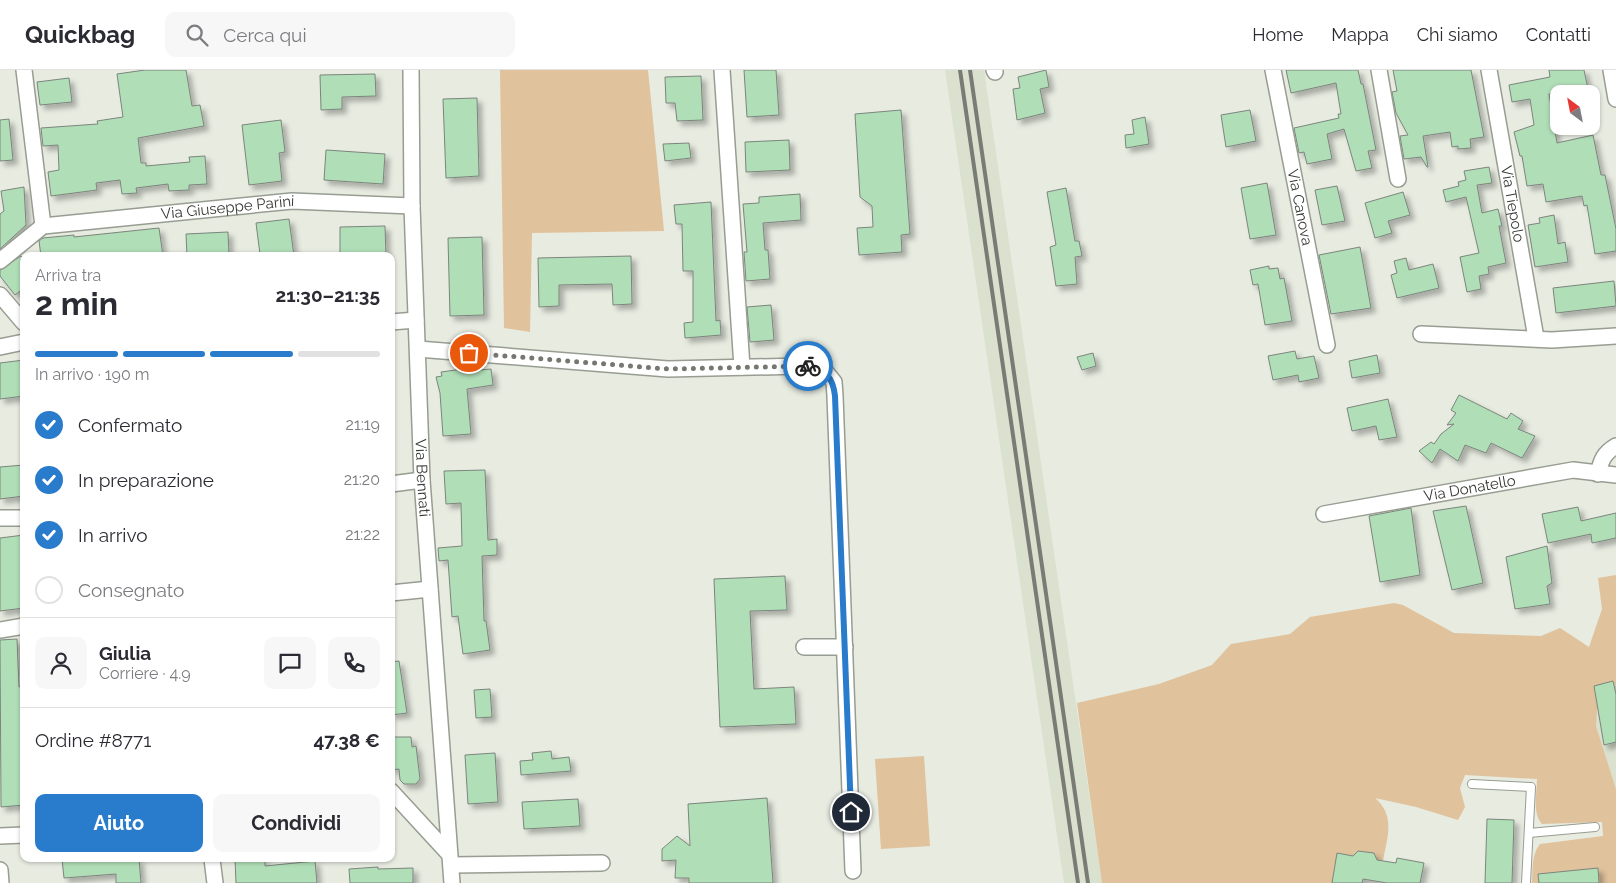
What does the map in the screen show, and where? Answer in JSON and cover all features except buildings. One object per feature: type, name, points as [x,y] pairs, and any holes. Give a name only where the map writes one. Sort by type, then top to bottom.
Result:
[{"type":"street","points":[[0,261],[43,226],[24,70]]},
{"type":"street","name":"Via Bennati","points":[[411,70],[412,206],[422,480],[452,883]]},
{"type":"street","points":[[722,70],[742,367]]},
{"type":"street","name":"Via Canova","points":[[1273,70],[1327,345]]},
{"type":"street","points":[[1379,70],[1398,179]]},
{"type":"street","name":"Via Tiepolo","points":[[1489,70],[1536,338]]},
{"type":"street","points":[[1611,70],[1616,99]]},
{"type":"street","name":"Via Giuseppe Parini","points":[[43,226],[292,201],[412,206]]},
{"type":"street","points":[[0,295],[20,319]]},
{"type":"street","points":[[395,322],[416,320]]},
{"type":"street","points":[[1421,334],[1552,340],[1616,336]]},
{"type":"street","points":[[0,346],[20,343]]},
{"type":"street","points":[[418,349],[668,369],[801,366],[825,371],[834,382],[853,871]]},
{"type":"street","points":[[1598,474],[1602,458],[1608,450],[1616,446]]},
{"type":"street","name":"Via Donatello","points":[[1324,514],[1573,470],[1616,476]]},
{"type":"street","points":[[395,483],[422,480]]},
{"type":"street","points":[[0,518],[20,518]]},
{"type":"street","points":[[395,593],[430,589]]},
{"type":"street","points":[[0,630],[20,627]]},
{"type":"street","points":[[804,647],[845,647]]},
{"type":"street","points":[[398,809],[450,859],[602,863]]},
{"type":"street","points":[[0,836],[20,835]]},
{"type":"street","points":[[212,862],[215,883]]},
{"type":"street","points":[[0,870],[1,883]]},
{"type":"lane","points":[[1472,784],[1531,786],[1526,883]]},
{"type":"lane","points":[[1529,834],[1595,827]]},
{"type":"shaded area","points":[[500,70],[648,70],[664,231],[532,233],[530,332],[504,328]]},
{"type":"shaded area","points":[[945,70],[984,70],[1102,883],[1064,883]]},
{"type":"shaded area","points":[[1616,575],[1616,684],[1598,689],[1596,726],[1616,789],[1616,883],[1532,883],[1534,858],[1540,844],[1603,836],[1602,822],[1542,824],[1536,809],[1537,779],[1465,775],[1460,788],[1465,807],[1458,820],[1416,807],[1375,798],[1382,805],[1388,820],[1388,835],[1383,861],[1375,860],[1373,853],[1360,851],[1355,856],[1337,853],[1332,883],[1102,883],[1077,703],[1159,684],[1212,665],[1231,644],[1290,634],[1310,617],[1394,603],[1403,605],[1454,633],[1541,636],[1560,628],[1589,647],[1602,609],[1598,578]]},
{"type":"shaded area","points":[[1616,671],[1616,789],[1596,726],[1595,684]]},
{"type":"shaded area","points":[[924,756],[930,846],[881,849],[875,759]]},
{"type":"railway","points":[[960,70],[1078,883]]},
{"type":"railway","points":[[970,70],[1088,883]]},
{"type":"way so far","points":[[469,353],[668,369],[808,366]]},
{"type":"route","points":[[808,366],[825,371],[834,382],[851,812]]}]
